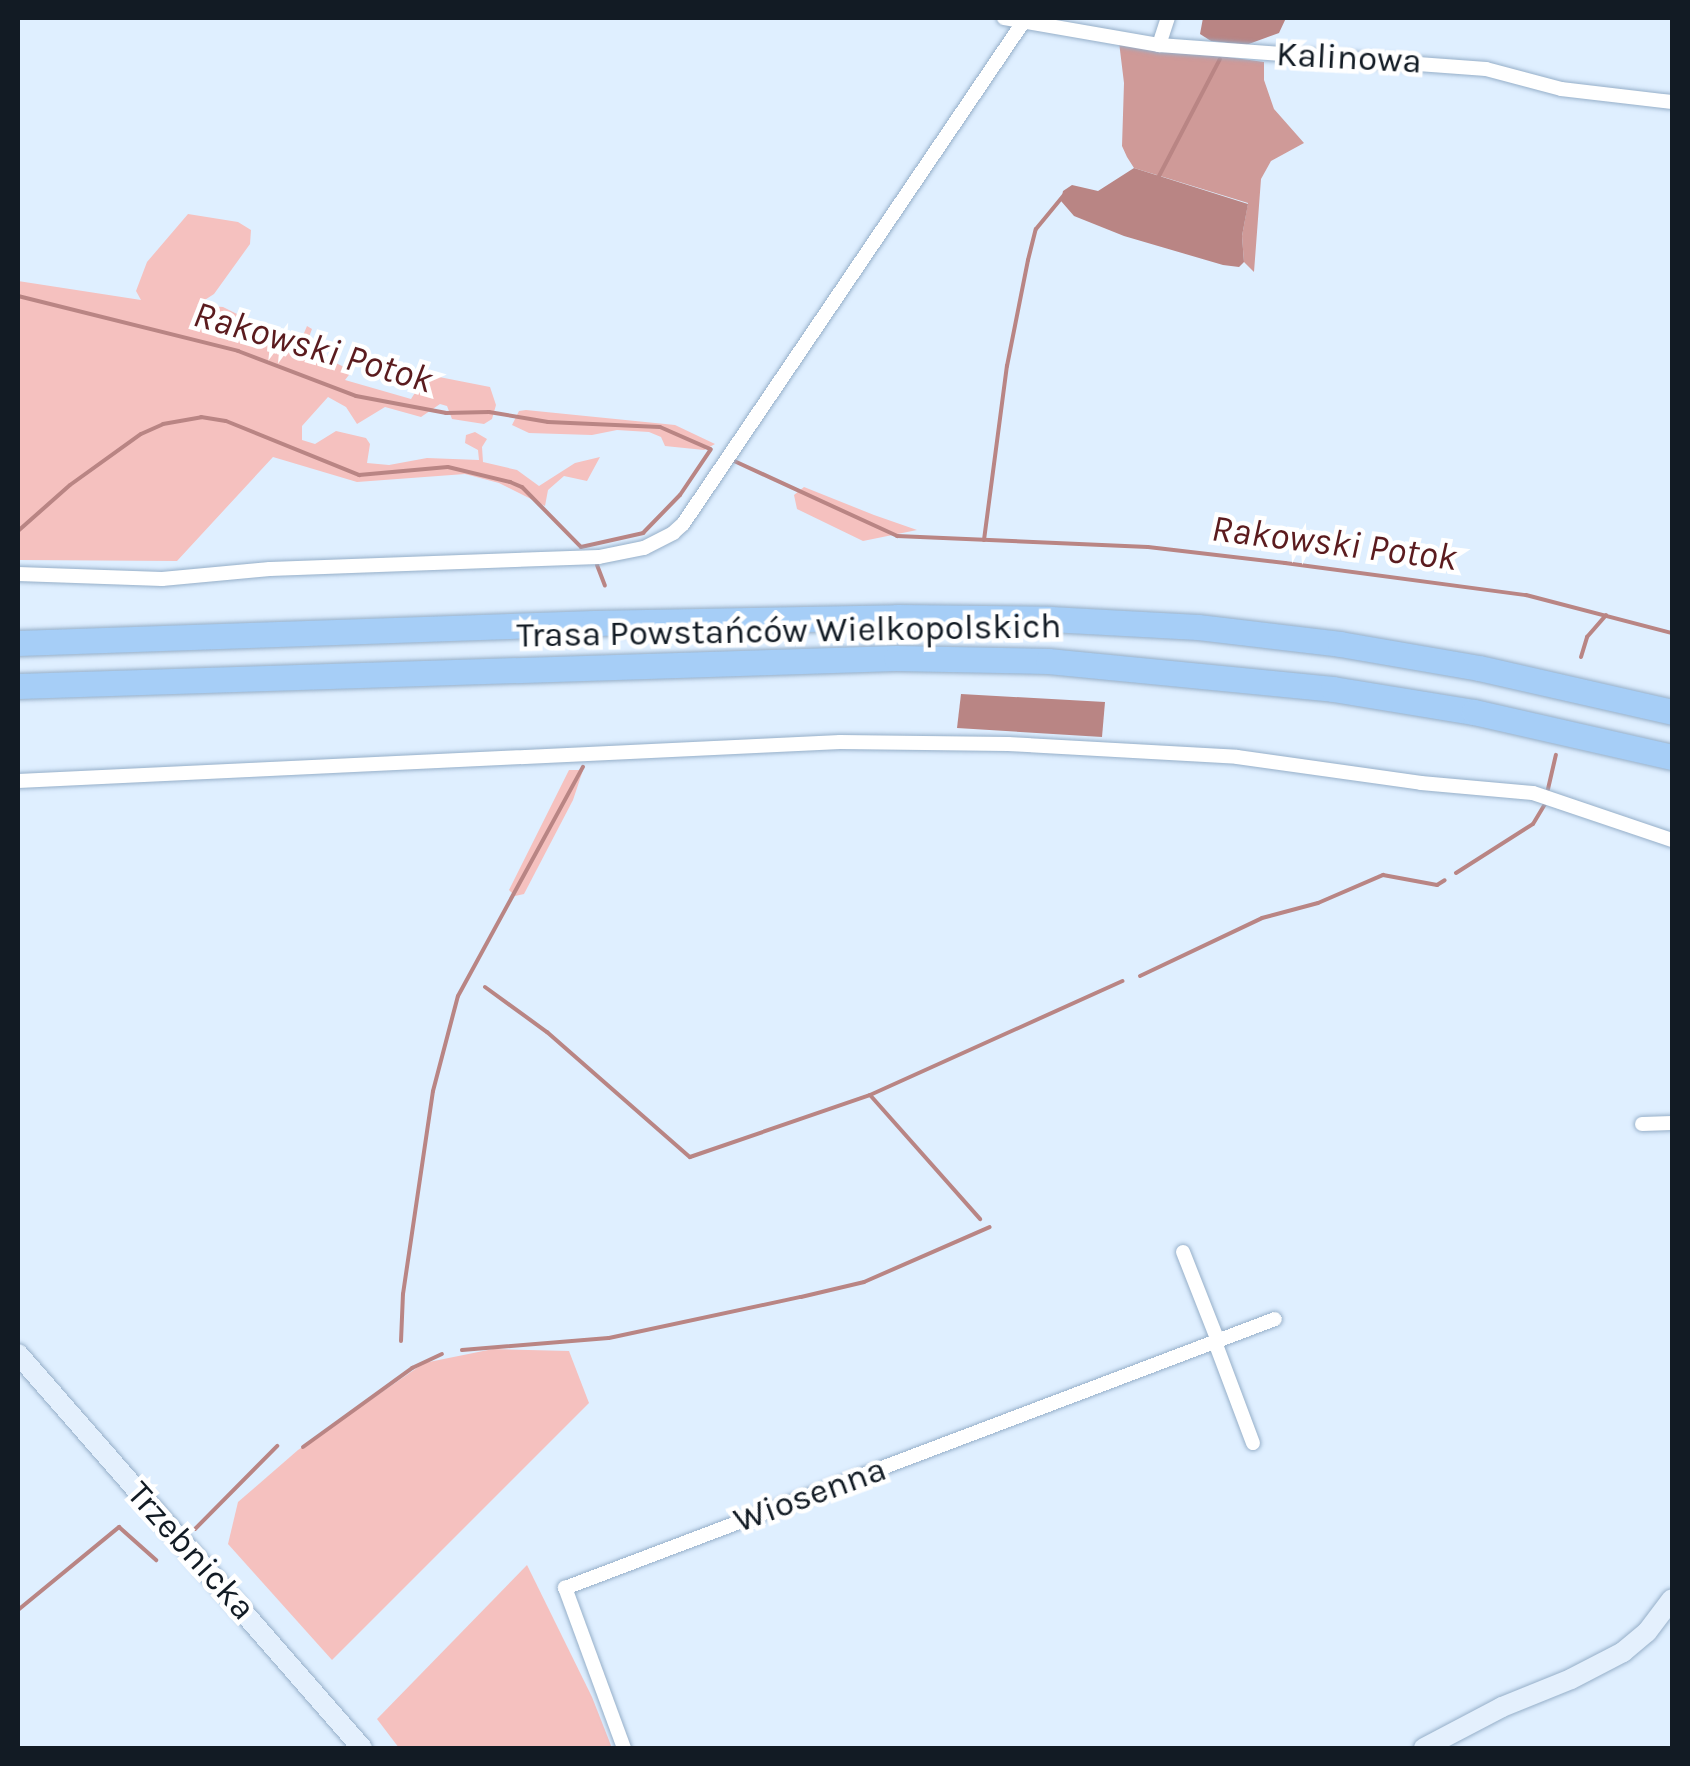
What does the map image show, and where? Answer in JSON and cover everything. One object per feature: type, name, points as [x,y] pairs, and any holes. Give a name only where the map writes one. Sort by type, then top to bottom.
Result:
[{"type":"highway","name":"Trasa Powstańców Wielkopolskich","points":[[18,643],[613,622],[897,617],[1050,619],[1198,628],[1340,644],[1479,668],[1672,712]]},
{"type":"highway","name":"Trasa Powstańców Wielkopolskich","points":[[18,686],[896,658],[1048,661],[1333,689],[1474,712],[1672,757]]},
{"type":"main road","name":"Trzebnicka","points":[[18,1354],[362,1748]]},
{"type":"main road","points":[[1424,1748],[1453,1730],[1623,1652],[1647,1632],[1672,1600]]},
{"type":"street","name":"Kalinowa","points":[[1004,18],[1160,45],[1420,60],[1486,69],[1561,89],[1672,102]]},
{"type":"street","points":[[1160,45],[1168,18]]},
{"type":"street","points":[[18,574],[162,578],[270,569],[599,557],[644,548],[673,534],[1024,22]]},
{"type":"street","points":[[18,781],[840,742],[1008,744],[1237,757],[1421,783],[1533,793],[1672,840]]},
{"type":"street","points":[[1642,1124],[1672,1123]]},
{"type":"street","points":[[1182,1252],[1254,1443]]},
{"type":"street","name":"Wiosenna","points":[[624,1748],[565,1588],[1275,1319]]},
{"type":"shaded area","points":[[1203,18],[1286,18],[1279,33],[1246,45],[1211,41],[1200,34]]},
{"type":"shaded area","points":[[1119,42],[1264,62],[1264,80],[1274,109],[1304,143],[1271,161],[1261,179],[1254,272],[1244,262],[1242,236],[1248,203],[1134,168],[1127,157],[1122,146],[1124,83]]},
{"type":"shaded area","points":[[1134,168],[1248,204],[1242,236],[1244,262],[1239,267],[1223,265],[1124,236],[1074,216],[1061,201],[1063,191],[1072,185],[1098,191]]},
{"type":"shaded area","points":[[188,214],[238,222],[251,230],[250,244],[214,294],[197,305],[223,307],[299,345],[307,326],[312,329],[307,342],[321,349],[322,356],[352,371],[345,380],[411,399],[422,382],[434,376],[490,387],[496,405],[492,419],[484,424],[452,419],[447,406],[440,404],[421,417],[385,407],[357,424],[346,407],[328,397],[302,426],[302,440],[315,444],[336,431],[366,438],[370,444],[367,463],[389,465],[427,458],[479,460],[478,450],[465,443],[466,435],[475,432],[487,439],[482,447],[483,462],[517,470],[539,486],[575,463],[600,457],[587,481],[564,476],[548,490],[545,506],[499,483],[465,474],[357,482],[273,457],[177,561],[18,560],[18,281],[141,300],[136,291],[147,262]]},
{"type":"shaded area","points":[[519,411],[675,425],[715,444],[704,450],[665,446],[661,437],[649,432],[617,430],[592,435],[529,433],[512,425]]},
{"type":"shaded area","points":[[804,487],[917,530],[863,541],[797,509],[794,495]]},
{"type":"shaded area","points":[[961,694],[1105,702],[1102,737],[957,728]]},
{"type":"shaded area","points":[[569,770],[583,770],[573,800],[524,894],[515,896],[509,890]]},
{"type":"shaded area","points":[[493,1349],[569,1351],[589,1403],[332,1660],[228,1544],[238,1502],[298,1450],[424,1363]]},
{"type":"shaded area","points":[[527,1565],[592,1697],[612,1748],[399,1748],[377,1719]]},
{"type":"waterway","name":"Rakowski Potok","points":[[1158,178],[1220,59]]},
{"type":"waterway","name":"Rakowski Potok","points":[[984,540],[1007,366],[1028,260],[1036,229],[1064,195]]},
{"type":"waterway","name":"Rakowski Potok","points":[[18,296],[238,351],[356,396],[446,413],[489,412],[548,422],[660,427],[710,449]]},
{"type":"waterway","points":[[18,531],[70,485],[141,434],[163,424],[201,417],[226,421],[359,475],[448,467],[510,482],[522,487],[581,547],[643,533],[680,495],[711,449]]},
{"type":"waterway","name":"Rakowski Potok","points":[[732,460],[897,536],[1148,547],[1285,563],[1526,595],[1672,633]]},
{"type":"waterway","points":[[597,565],[605,586]]},
{"type":"waterway","points":[[1581,657],[1587,637],[1606,615]]},
{"type":"waterway","points":[[1548,789],[1556,755]]},
{"type":"waterway","points":[[401,1341],[403,1294],[433,1091],[458,996],[583,767]]},
{"type":"waterway","points":[[1456,873],[1533,824],[1545,804]]},
{"type":"waterway","points":[[1140,976],[1262,918],[1318,903],[1383,875],[1437,885],[1445,880]]},
{"type":"waterway","points":[[485,987],[547,1032],[690,1157],[870,1095],[1122,981]]},
{"type":"waterway","points":[[870,1095],[980,1219]]},
{"type":"waterway","points":[[462,1350],[609,1338],[801,1297],[864,1282],[990,1227]]},
{"type":"waterway","points":[[303,1447],[412,1368],[442,1354]]},
{"type":"waterway","points":[[195,1529],[277,1446]]},
{"type":"waterway","points":[[18,1610],[119,1527],[156,1560]]}]
